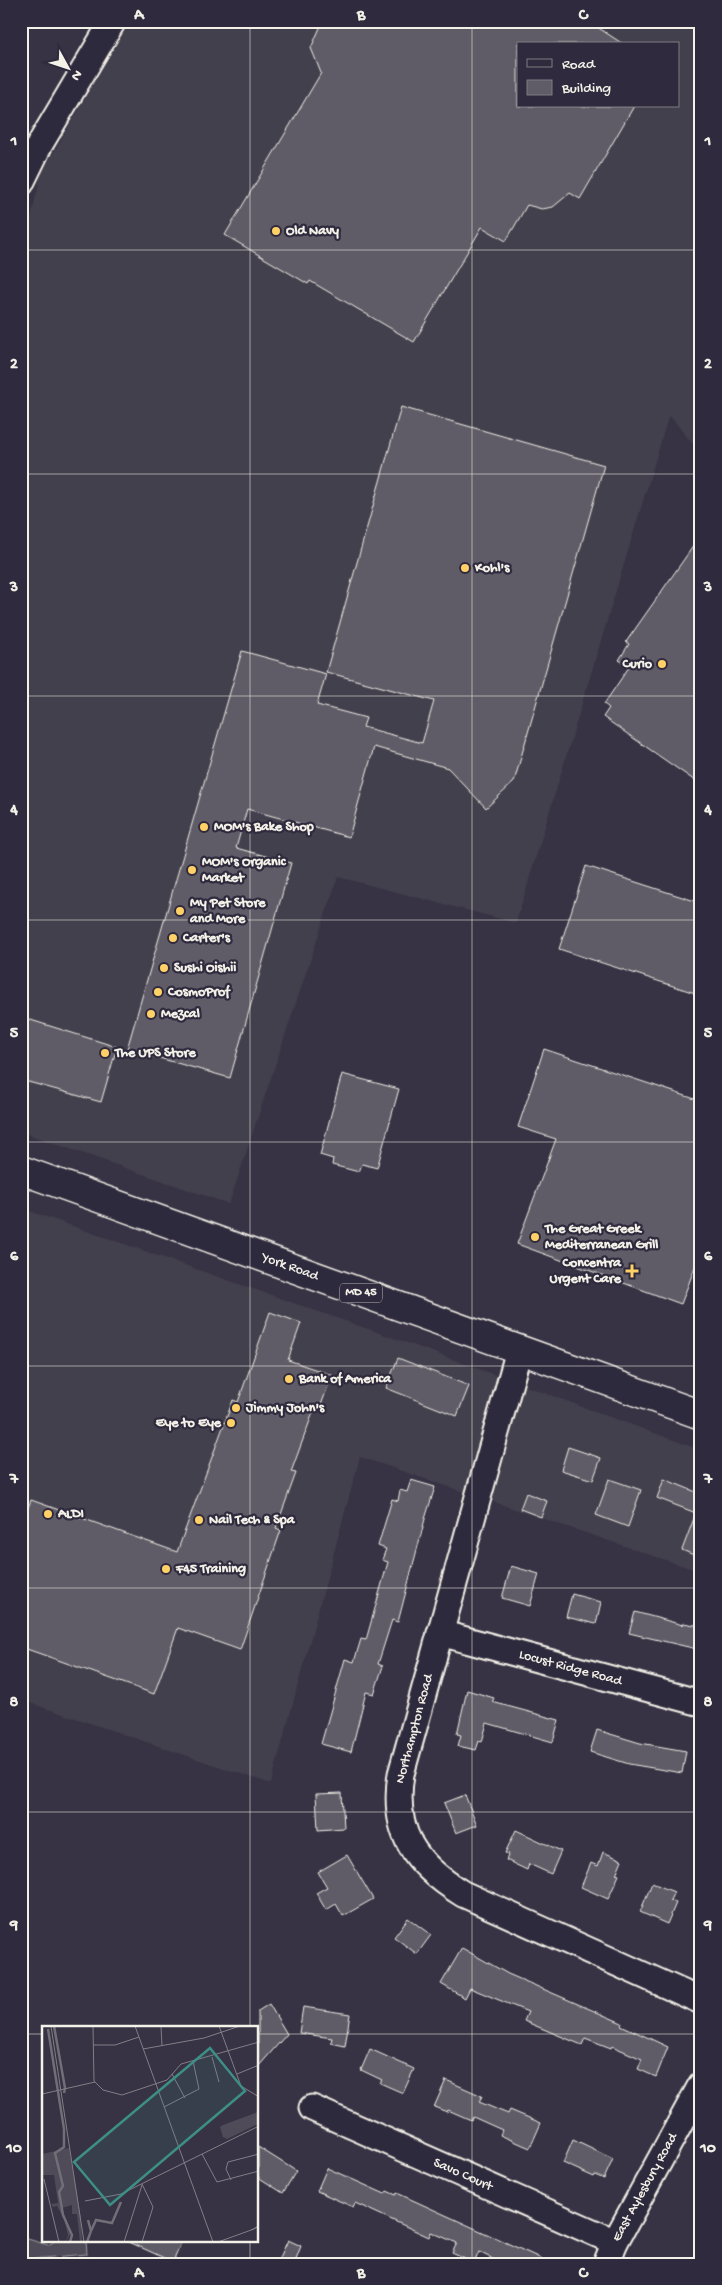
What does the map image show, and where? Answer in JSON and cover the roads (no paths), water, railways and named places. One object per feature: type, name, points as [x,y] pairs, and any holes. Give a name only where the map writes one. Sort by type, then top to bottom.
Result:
[{"type":"main road","name":"York Road","points":[[21,1170],[701,1415]]},
{"type":"street","points":[[21,183],[40,144],[113,21]]},
{"type":"street","name":"Northampton Road","points":[[519,1350],[401,1774],[398,1796],[400,1819],[408,1843],[422,1863],[442,1881],[463,1894],[701,2001]]},
{"type":"street","name":"Locust Ridge Road","points":[[440,1633],[701,1703]]},
{"type":"street","name":"East Aylesbury Road","points":[[610,2253],[701,2085]]},
{"type":"street","name":"Savo Court","points":[[312,2108],[610,2253]]},
{"type":"place","name":"Old Navy","points":[[276,231]]},
{"type":"place","name":"Kohl's","points":[[465,568]]},
{"type":"place","name":"Curio","points":[[662,664]]},
{"type":"place","name":"MOM's Bake Shop","points":[[204,827]]},
{"type":"place","name":"MOM's Organic Market","points":[[192,870]]},
{"type":"place","name":"My Pet Store and More","points":[[180,911]]},
{"type":"place","name":"Carter's","points":[[173,938]]},
{"type":"place","name":"Sushi Oishii","points":[[164,968]]},
{"type":"place","name":"CosmoProf","points":[[158,992]]},
{"type":"place","name":"Mezcal","points":[[151,1014]]},
{"type":"place","name":"The UPS Store","points":[[105,1053]]},
{"type":"place","name":"The Great Greek Mediterranean Grill","points":[[535,1237]]},
{"type":"place","name":"Concentra Urgent Care","points":[[632,1271]]},
{"type":"place","name":"Bank of America","points":[[289,1379]]},
{"type":"place","name":"Jimmy John's","points":[[236,1408]]},
{"type":"place","name":"Eye to Eye","points":[[231,1423]]},
{"type":"place","name":"ALDI","points":[[48,1514]]},
{"type":"place","name":"Nail Tech & Spa","points":[[199,1520]]},
{"type":"place","name":"F45 Training","points":[[166,1569]]}]
